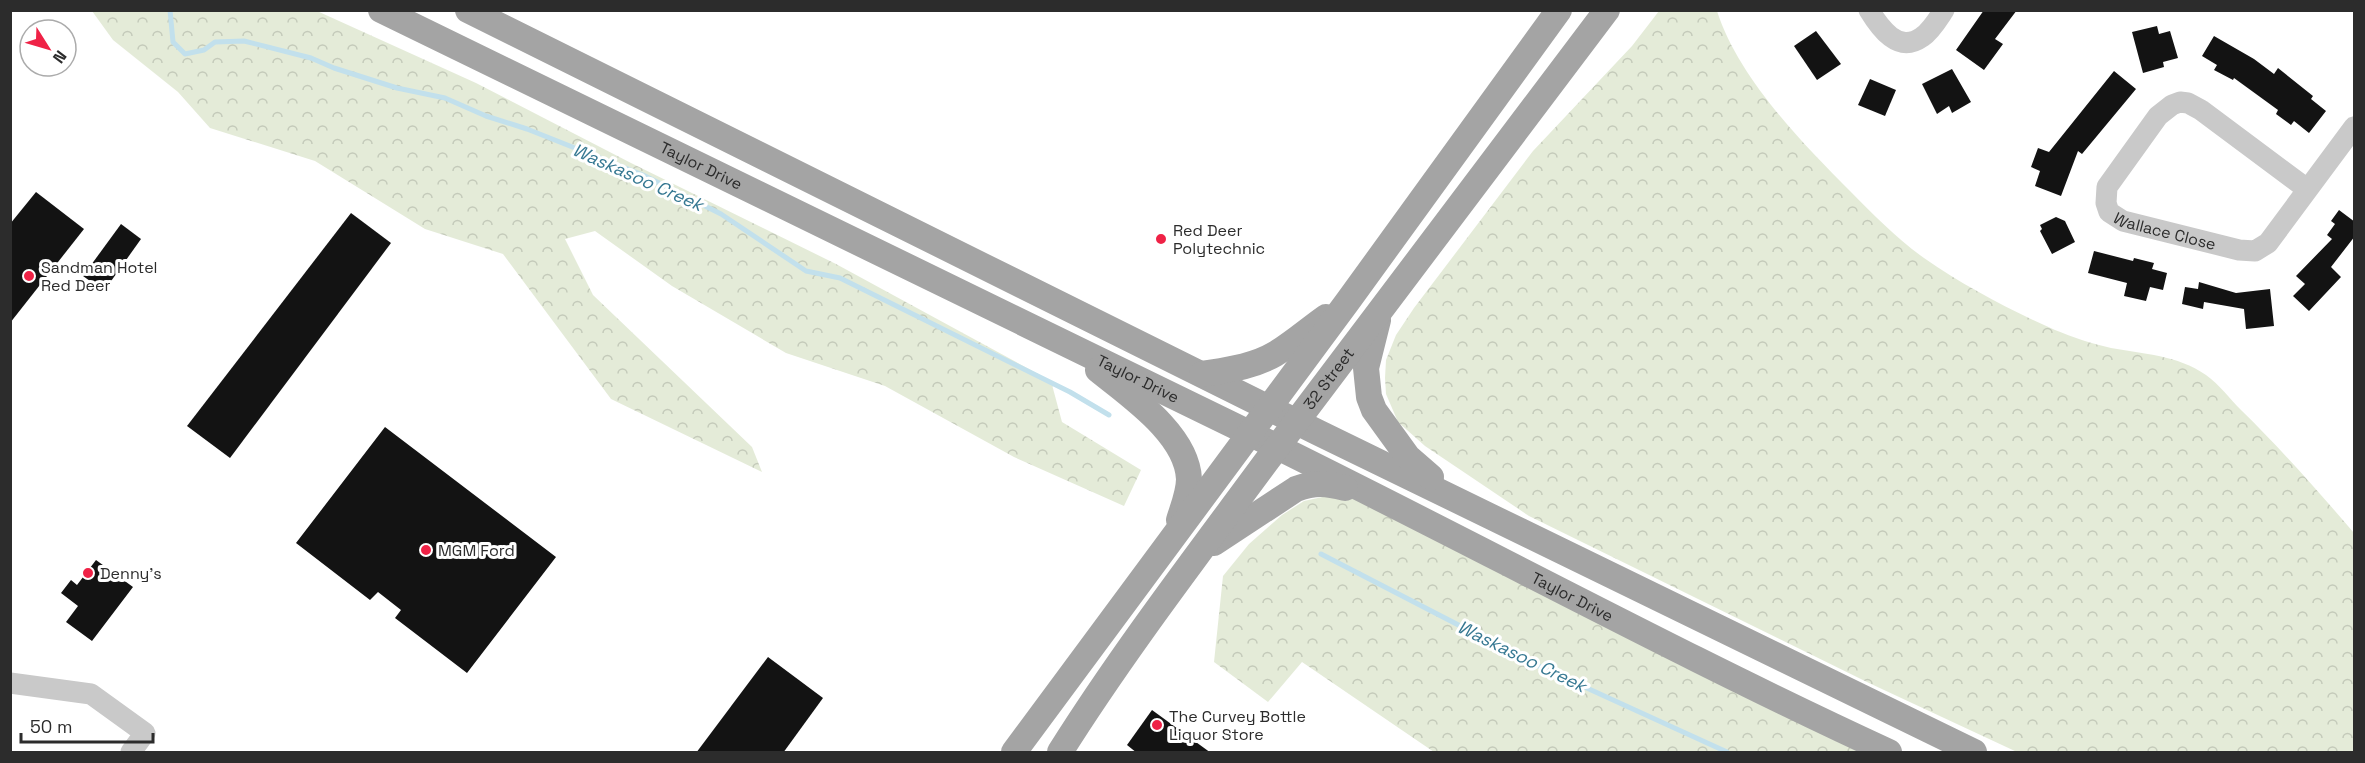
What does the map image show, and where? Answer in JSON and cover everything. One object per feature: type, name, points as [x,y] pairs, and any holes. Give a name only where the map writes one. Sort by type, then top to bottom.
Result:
[{"type":"main road","name":"Taylor Drive","points":[[381,10],[1058,338],[1818,720],[1889,753]]},
{"type":"main road","name":"Taylor Drive","points":[[468,10],[1268,408],[1974,753]]},
{"type":"main road","name":"32 Street","points":[[1019,747],[1559,10]]},
{"type":"main road","name":"32 Street","points":[[1060,753],[1098,692],[1198,553],[1383,304],[1607,10]]},
{"type":"main road","points":[[1202,374],[1240,367],[1275,354],[1348,301]]},
{"type":"main road","points":[[1383,304],[1374,330],[1366,368],[1366,382],[1374,410],[1408,457],[1457,499]]},
{"type":"main road","points":[[1058,338],[1149,411],[1183,452],[1189,478],[1186,498],[1173,536]]},
{"type":"main road","points":[[1198,553],[1296,489],[1310,484],[1322,482],[1374,495]]},
{"type":"street","points":[[1869,10],[1887,35],[1908,42],[1924,36],[1944,10]]},
{"type":"street","name":"Wallace Close","points":[[2307,189],[2201,110],[2188,103],[2180,102],[2165,109],[2158,116],[2112,179],[2106,194],[2109,212],[2123,221],[2247,251],[2262,248],[2355,128]]},
{"type":"street","points":[[10,682],[82,692],[96,697],[145,733],[130,753]]},
{"type":"green space","points":[[92,11],[317,11],[476,83],[631,163],[836,264],[1051,381],[1062,422],[1141,470],[1124,506],[1014,457],[885,386],[786,353],[672,286],[595,231],[565,239],[593,295],[752,447],[762,472],[611,399],[503,254],[425,229],[315,161],[210,128],[178,92],[113,40]]},
{"type":"green space","points":[[1659,11],[1717,11],[1740,60],[1773,107],[1867,208],[1914,251],[1988,297],[2055,330],[2111,348],[2160,356],[2195,368],[2215,383],[2285,455],[2354,533],[2354,752],[2017,752],[1869,683],[1529,516],[1425,446],[1398,422],[1386,394],[1385,378],[1386,360],[1396,335],[1533,151],[1632,46]]},
{"type":"green space","points":[[1327,496],[1348,496],[1875,752],[1434,752],[1302,662],[1268,702],[1214,662],[1223,576],[1249,544],[1282,515],[1304,501]]},
{"type":"building","points":[[1984,10],[2017,10],[1995,39],[2003,44],[1984,70],[1956,50]]},
{"type":"building","points":[[2157,26],[2159,34],[2170,31],[2178,58],[2163,62],[2164,67],[2143,73],[2132,32]]},
{"type":"building","points":[[1816,31],[1841,64],[1817,80],[1794,46]]},
{"type":"building","points":[[2214,36],[2254,59],[2274,74],[2278,68],[2313,96],[2311,99],[2326,111],[2309,133],[2294,121],[2291,125],[2276,114],[2278,110],[2234,78],[2233,80],[2214,70],[2217,65],[2202,56]]},
{"type":"building","points":[[1952,69],[1971,102],[1952,113],[1949,106],[1937,114],[1922,84]]},
{"type":"building","points":[[2114,71],[2136,89],[2082,154],[2078,151],[2061,196],[2035,186],[2040,171],[2031,167],[2038,148],[2049,152]]},
{"type":"building","points":[[1870,79],[1896,90],[1885,116],[1858,105]]},
{"type":"building","name":"Sandman Hotel Red Deer","points":[[36,192],[84,229],[10,323],[10,224]]},
{"type":"building","points":[[2339,210],[2355,222],[2355,236],[2331,267],[2341,277],[2309,311],[2293,296],[2305,284],[2296,276],[2332,239],[2327,235],[2335,224],[2331,221]]},
{"type":"building","points":[[351,213],[391,243],[230,458],[187,426]]},
{"type":"building","points":[[2056,217],[2065,221],[2075,242],[2052,254],[2040,231],[2042,229],[2040,225]]},
{"type":"building","points":[[121,224],[141,239],[104,291],[83,276]]},
{"type":"building","points":[[2094,251],[2133,261],[2134,258],[2154,263],[2152,269],[2167,273],[2163,290],[2150,287],[2146,301],[2124,296],[2127,283],[2088,273]]},
{"type":"building","points":[[2199,282],[2236,293],[2270,289],[2274,326],[2246,329],[2244,309],[2204,302],[2203,309],[2182,304],[2185,287],[2198,289]]},
{"type":"building","name":"MGM Ford","points":[[385,427],[556,557],[467,673],[395,618],[401,610],[378,592],[370,600],[296,543]]},
{"type":"building","points":[[96,560],[133,587],[92,641],[66,622],[78,606],[61,593],[71,580],[77,585]]},
{"type":"building","points":[[768,657],[823,698],[783,753],[696,753]]},
{"type":"building","name":"The Curvey Bottle Liquor Store","points":[[1152,710],[1211,753],[1137,753],[1127,745]]},
{"type":"waterway","name":"Waskasoo Creek","points":[[170,10],[173,42],[185,54],[204,50],[215,42],[244,41],[311,58],[334,68],[397,88],[445,98],[486,116],[527,129],[643,175],[721,214],[806,271],[840,278],[1070,392],[1109,415]]},
{"type":"waterway","name":"Waskasoo Creek","points":[[1321,554],[1532,663],[1727,752]]},
{"type":"place","name":"Red Deer Polytechnic","points":[[1161,239]]},
{"type":"place","name":"Sandman Hotel Red Deer","points":[[29,276]]},
{"type":"place","name":"MGM Ford","points":[[426,550]]},
{"type":"place","name":"Denny's","points":[[88,573]]},
{"type":"place","name":"The Curvey Bottle Liquor Store","points":[[1157,725]]}]
